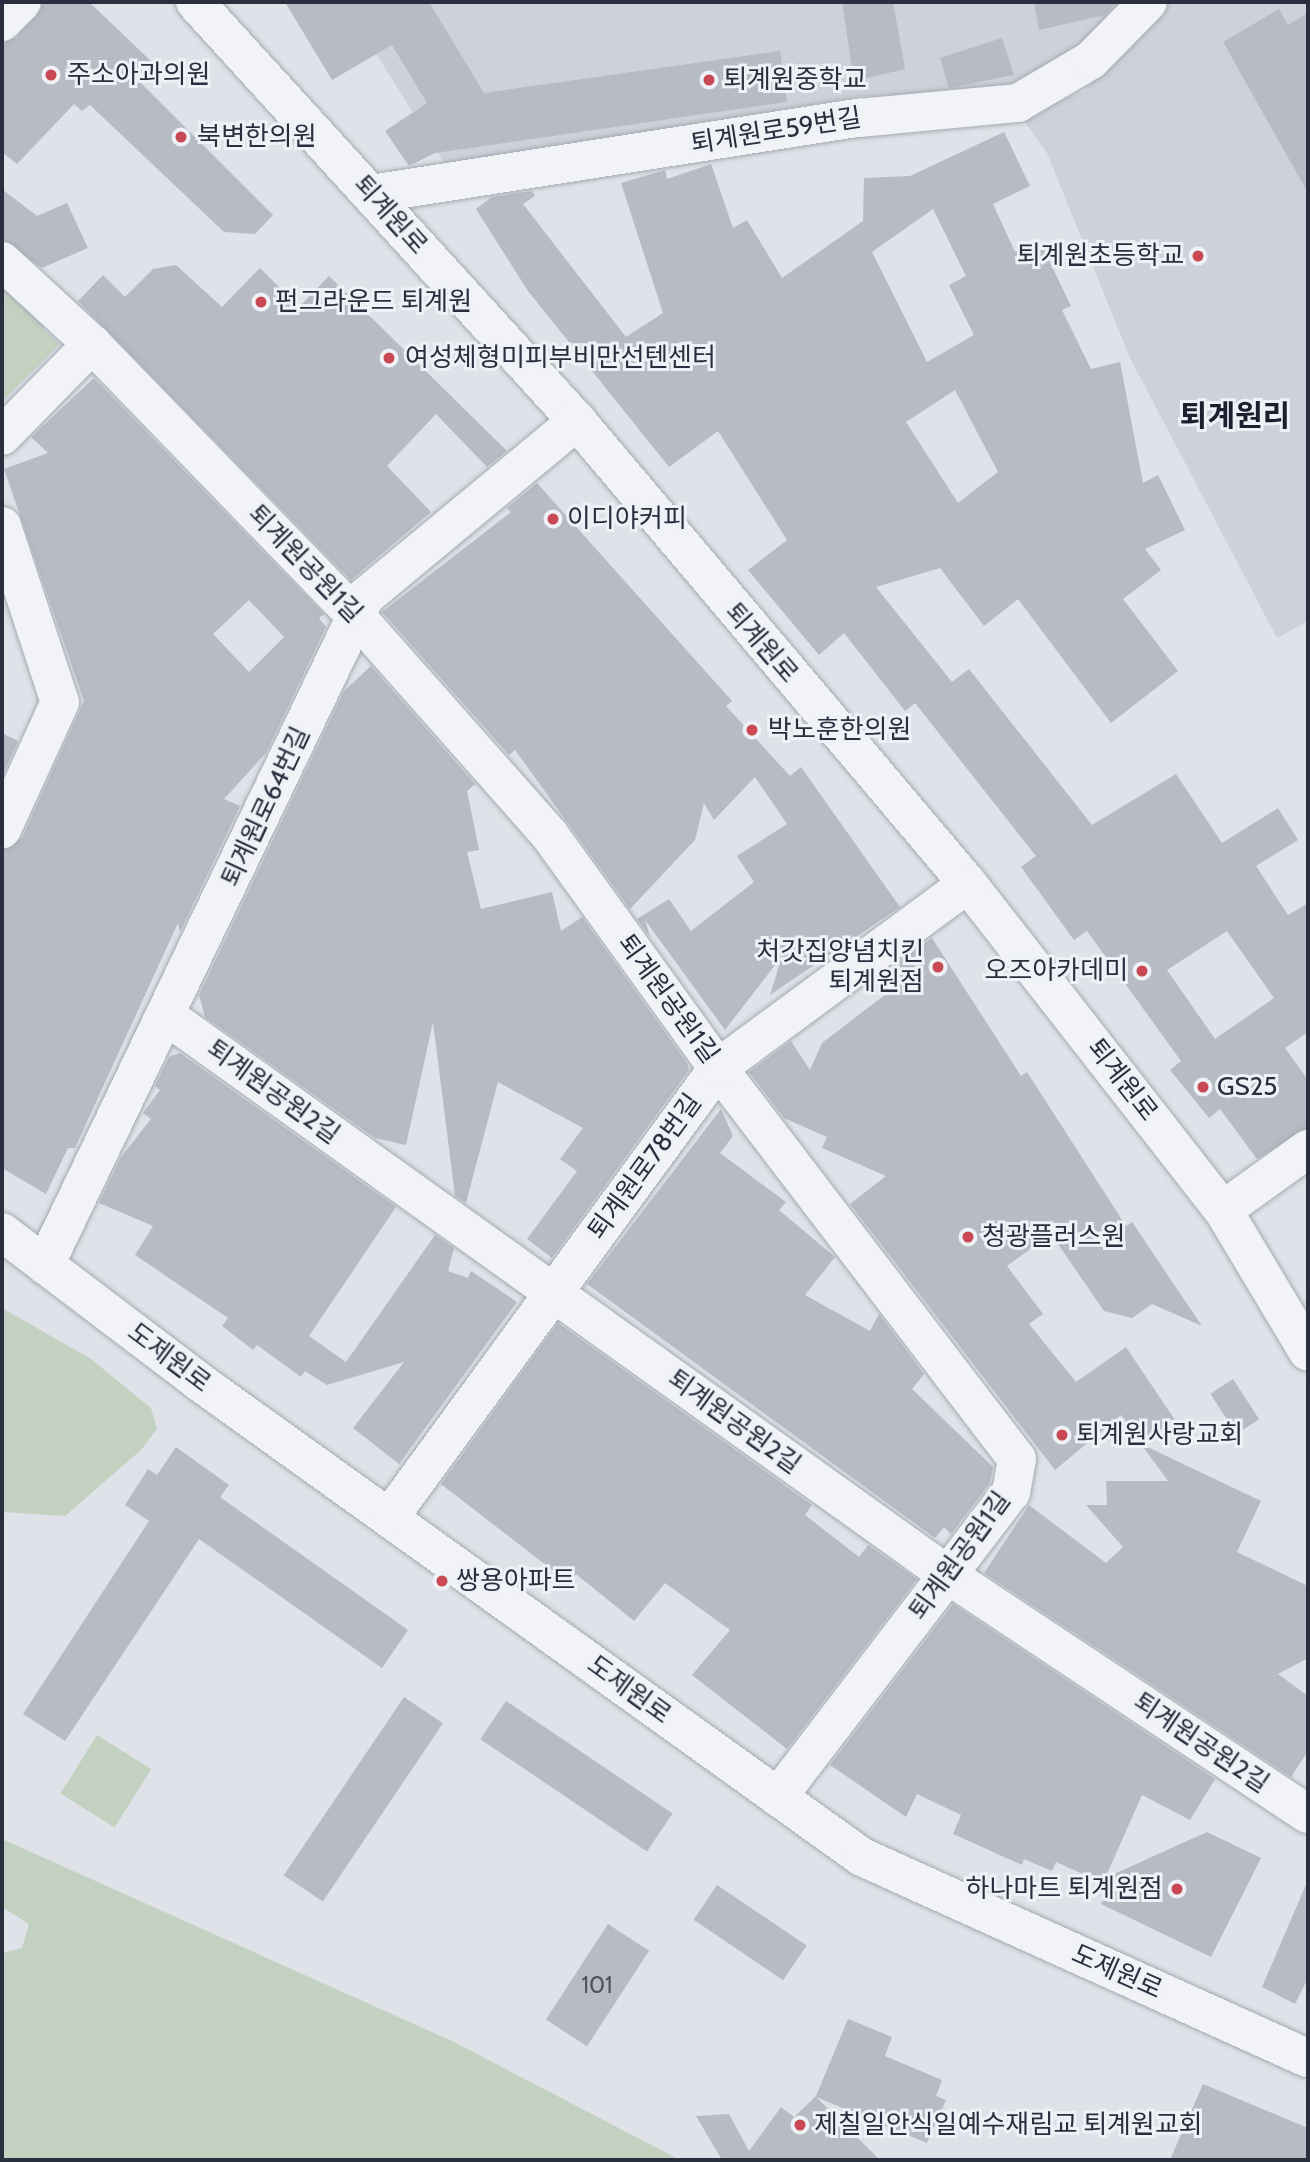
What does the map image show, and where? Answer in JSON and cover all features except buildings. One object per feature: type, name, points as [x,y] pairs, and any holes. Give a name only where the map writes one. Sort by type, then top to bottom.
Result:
[{"type":"street","points":[[2,22],[22,2]]},
{"type":"street","name":"퇴계원로","points":[[195,2],[577,421],[968,884],[1223,1210],[1308,1352]]},
{"type":"street","name":"퇴계원로59번길","points":[[371,194],[859,118],[1018,103],[1091,60],[1148,2]]},
{"type":"street","name":"퇴계원공원1길","points":[[2,261],[92,344],[356,616],[549,834],[718,1068],[1017,1459],[1011,1492],[778,1797]]},
{"type":"street","points":[[2,436],[92,344]]},
{"type":"street","name":"퇴계원로64번길","points":[[45,1265],[168,1017],[365,597],[577,421]]},
{"type":"street","points":[[2,526],[60,702],[2,829]]},
{"type":"street","name":"퇴계원로78번길","points":[[389,1518],[718,1068],[968,884]]},
{"type":"street","name":"퇴계원공원2길","points":[[168,1017],[948,1575],[1308,1814]]},
{"type":"street","points":[[1223,1210],[1308,1149]]},
{"type":"street","name":"도제원로","points":[[2,1232],[389,1518],[862,1857],[1308,2058]]},
{"type":"shaded area","name":"퇴계원중학교","points":[[344,2],[1121,2],[1056,70],[996,90],[941,99],[859,96],[448,169]]},
{"type":"shaded area","name":"퇴계원초등학교","points":[[1164,2],[1308,2],[1308,621],[1277,638],[1130,358],[1047,153],[1022,118],[1085,90]]},
{"type":"green space","points":[[2,273],[43,311],[44,330],[60,344],[2,402]]},
{"type":"green space","points":[[2,1308],[91,1359],[151,1408],[157,1429],[141,1450],[65,1516],[2,1512]]},
{"type":"green space","points":[[97,1735],[151,1769],[115,1827],[60,1794]]},
{"type":"green space","points":[[2,1839],[454,2042],[680,2160],[2,2160],[2,1953],[22,1948],[29,1924],[2,1907]]},
{"type":"place","name":"주소아과의원","points":[[51,75]]},
{"type":"place","name":"퇴계원중학교","points":[[709,80]]},
{"type":"place","name":"북변한의원","points":[[181,137]]},
{"type":"place","name":"퇴계원초등학교","points":[[1198,256]]},
{"type":"place","name":"펀그라운드 퇴계원","points":[[261,302]]},
{"type":"place","name":"여성체형미피부비만선텐센터","points":[[389,358]]},
{"type":"place","name":"이디야커피","points":[[553,519]]},
{"type":"place","name":"박노훈한의원","points":[[752,730]]},
{"type":"place","name":"처갓집양념치킨 퇴계원점","points":[[938,967]]},
{"type":"place","name":"오즈아카데미","points":[[1142,971]]},
{"type":"place","name":"GS25","points":[[1203,1087]]},
{"type":"place","name":"청광플러스원","points":[[968,1237]]},
{"type":"place","name":"퇴계원사랑교회","points":[[1062,1435]]},
{"type":"place","name":"쌍용아파트","points":[[442,1581]]},
{"type":"place","name":"하나마트 퇴계원점","points":[[1177,1889]]},
{"type":"place","name":"제칠일안식일예수재림교 퇴계원교회","points":[[800,2125]]},
{"type":"district","name":"퇴계원리","points":[[1235,416]]}]
